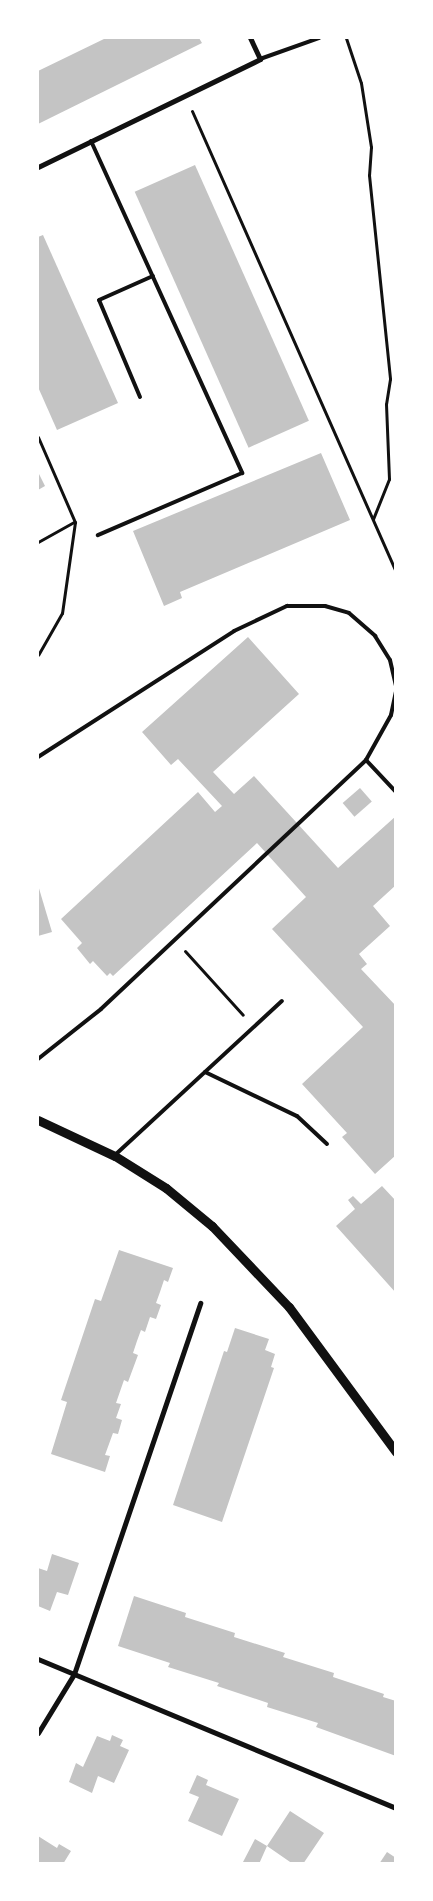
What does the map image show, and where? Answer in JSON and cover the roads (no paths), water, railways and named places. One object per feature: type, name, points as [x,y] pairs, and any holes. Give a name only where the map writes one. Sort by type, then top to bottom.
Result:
[{"type":"street","points":[[38,167],[260,58],[250,38]]},
{"type":"street","points":[[38,1120],[115,1156],[173,1194],[252,1266],[289,1307],[394,1448]]},
{"type":"street","points":[[38,1733],[74,1674],[200,1302]]},
{"type":"street","points":[[38,1659],[396,1808]]},
{"type":"lane","points":[[260,58],[319,38]]},
{"type":"lane","points":[[91,140],[242,473],[98,535]]},
{"type":"lane","points":[[140,397],[99,300],[153,276]]},
{"type":"lane","points":[[38,757],[234,632],[288,606],[325,606],[349,612],[375,636],[390,660],[396,685]]},
{"type":"lane","points":[[38,1059],[101,1009],[366,760],[391,715],[396,692]]},
{"type":"lane","points":[[366,760],[396,792]]},
{"type":"lane","points":[[115,1156],[282,1001]]},
{"type":"lane","points":[[205,1072],[297,1116],[327,1144]]}]
